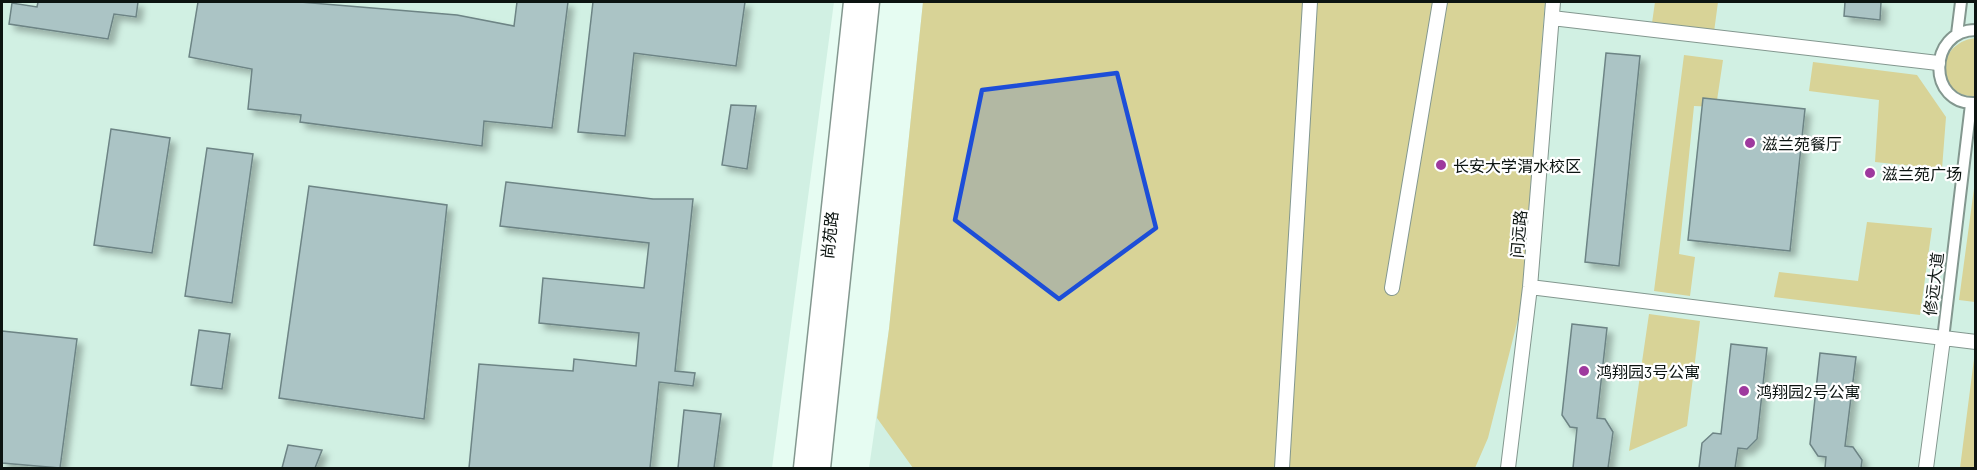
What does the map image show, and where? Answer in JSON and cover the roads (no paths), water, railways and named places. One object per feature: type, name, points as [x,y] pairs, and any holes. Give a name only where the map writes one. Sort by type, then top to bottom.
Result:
[{"type":"main road","name":"尚苑路","points":[[803,468],[853,2]]},
{"type":"main road","name":"尚苑路","points":[[821,468],[870,2]]},
{"type":"street","points":[[1282,468],[1311,2]]},
{"type":"street","points":[[1392,288],[1440,2]]},
{"type":"street","name":"问远路","points":[[1508,468],[1530,287],[1553,2]]},
{"type":"street","points":[[1957,34],[1961,2]]},
{"type":"street","points":[[1552,18],[1938,63],[1948,41],[1957,34],[1976,30]]},
{"type":"street","name":"修远大道","points":[[1926,468],[1973,103],[1950,94],[1942,85],[1938,63]]},
{"type":"street","points":[[1530,287],[1976,342]]},
{"type":"place","name":"滋兰苑餐厅","points":[[1750,143]]},
{"type":"place","name":"长安大学渭水校区","points":[[1441,165]]},
{"type":"place","name":"滋兰苑广场","points":[[1870,173]]},
{"type":"place","name":"鸿翔园3号公寓","points":[[1584,371]]},
{"type":"place","name":"鸿翔园2号公寓","points":[[1744,391]]}]
